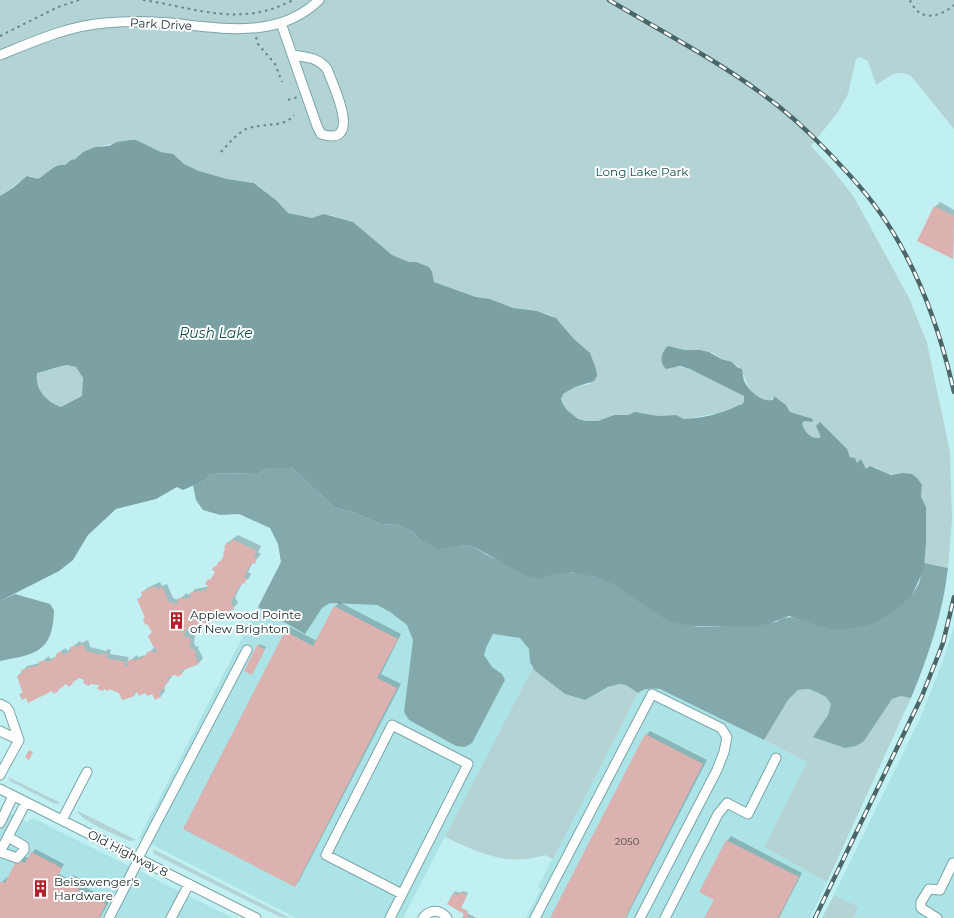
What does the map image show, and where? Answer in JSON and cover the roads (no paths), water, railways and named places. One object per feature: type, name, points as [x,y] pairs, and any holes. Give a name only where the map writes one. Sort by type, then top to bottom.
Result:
[{"type":"street","name":"Park Drive","points":[[0,55],[58,32],[105,23],[144,21],[229,30],[254,29],[281,23],[303,12],[319,0]]},
{"type":"street","points":[[281,23],[316,126],[321,134],[330,137],[337,136],[342,129],[344,115],[327,69],[323,63],[316,59],[292,55]]},
{"type":"street","points":[[109,918],[247,650]]},
{"type":"street","points":[[535,918],[652,694],[721,728],[727,737],[717,770],[640,918]]},
{"type":"street","points":[[0,704],[9,711],[19,740],[0,775]]},
{"type":"street","points":[[390,918],[468,764],[392,725],[326,855],[402,894]]},
{"type":"street","points":[[0,731],[19,740]]},
{"type":"street","points":[[665,918],[718,814],[727,803],[748,814],[776,758]]},
{"type":"street","points":[[62,820],[87,772]]},
{"type":"street","name":"Old Highway 8","points":[[0,789],[256,918]]},
{"type":"street","points":[[0,823],[13,796]]},
{"type":"street","points":[[8,837],[24,846],[24,850],[17,858],[0,852],[26,802]]},
{"type":"street","points":[[937,918],[921,908],[921,902],[929,889],[940,890],[954,864]]},
{"type":"street","points":[[171,918],[189,884]]},
{"type":"street","points":[[423,918],[430,911],[435,911],[444,914],[447,918]]},
{"type":"water","name":"Rush Lake","points":[[136,140],[161,152],[173,154],[184,164],[199,171],[227,179],[254,183],[276,200],[288,213],[312,218],[324,214],[353,222],[392,255],[429,267],[434,282],[513,308],[537,311],[556,318],[574,339],[590,353],[596,369],[597,376],[594,381],[575,387],[563,394],[561,399],[567,410],[578,419],[598,421],[614,415],[628,415],[635,412],[658,416],[676,415],[684,419],[705,417],[726,411],[741,405],[744,402],[744,396],[690,369],[680,366],[666,369],[662,364],[662,358],[668,346],[709,352],[721,359],[732,362],[742,369],[744,381],[749,389],[760,398],[773,400],[774,396],[786,405],[790,412],[813,419],[812,422],[804,421],[802,424],[806,432],[811,436],[820,438],[816,426],[820,422],[847,449],[850,457],[855,458],[857,463],[861,459],[866,469],[870,466],[891,475],[912,474],[917,478],[922,485],[921,497],[926,507],[926,542],[924,569],[912,595],[890,614],[874,623],[861,627],[830,629],[789,616],[768,624],[748,627],[690,626],[668,621],[614,585],[595,577],[571,572],[554,574],[541,579],[527,576],[474,547],[465,545],[439,549],[419,540],[414,533],[396,524],[382,525],[350,511],[335,508],[292,468],[268,468],[258,474],[221,473],[210,475],[205,480],[183,490],[177,487],[156,499],[116,509],[88,535],[73,560],[59,571],[0,601],[0,196],[27,176],[38,179],[54,167],[65,165],[72,159],[74,160],[83,152],[95,147],[109,146],[117,142]],"holes":[[[67,365],[76,367],[83,378],[82,396],[61,407],[46,398],[38,385],[37,373]]]},
{"type":"railway","points":[[609,0],[705,56],[770,99],[811,135],[855,181],[894,234],[917,277],[935,322],[954,392]]},
{"type":"railway","points":[[815,918],[922,696],[943,643],[954,597]]},
{"type":"place","name":"Applewood Pointe of New Brighton","points":[[176,621]]},
{"type":"place","name":"Beisswenger's Hardware","points":[[40,888]]},
{"type":"park label","name":"Long Lake Park","points":[[642,171]]}]
